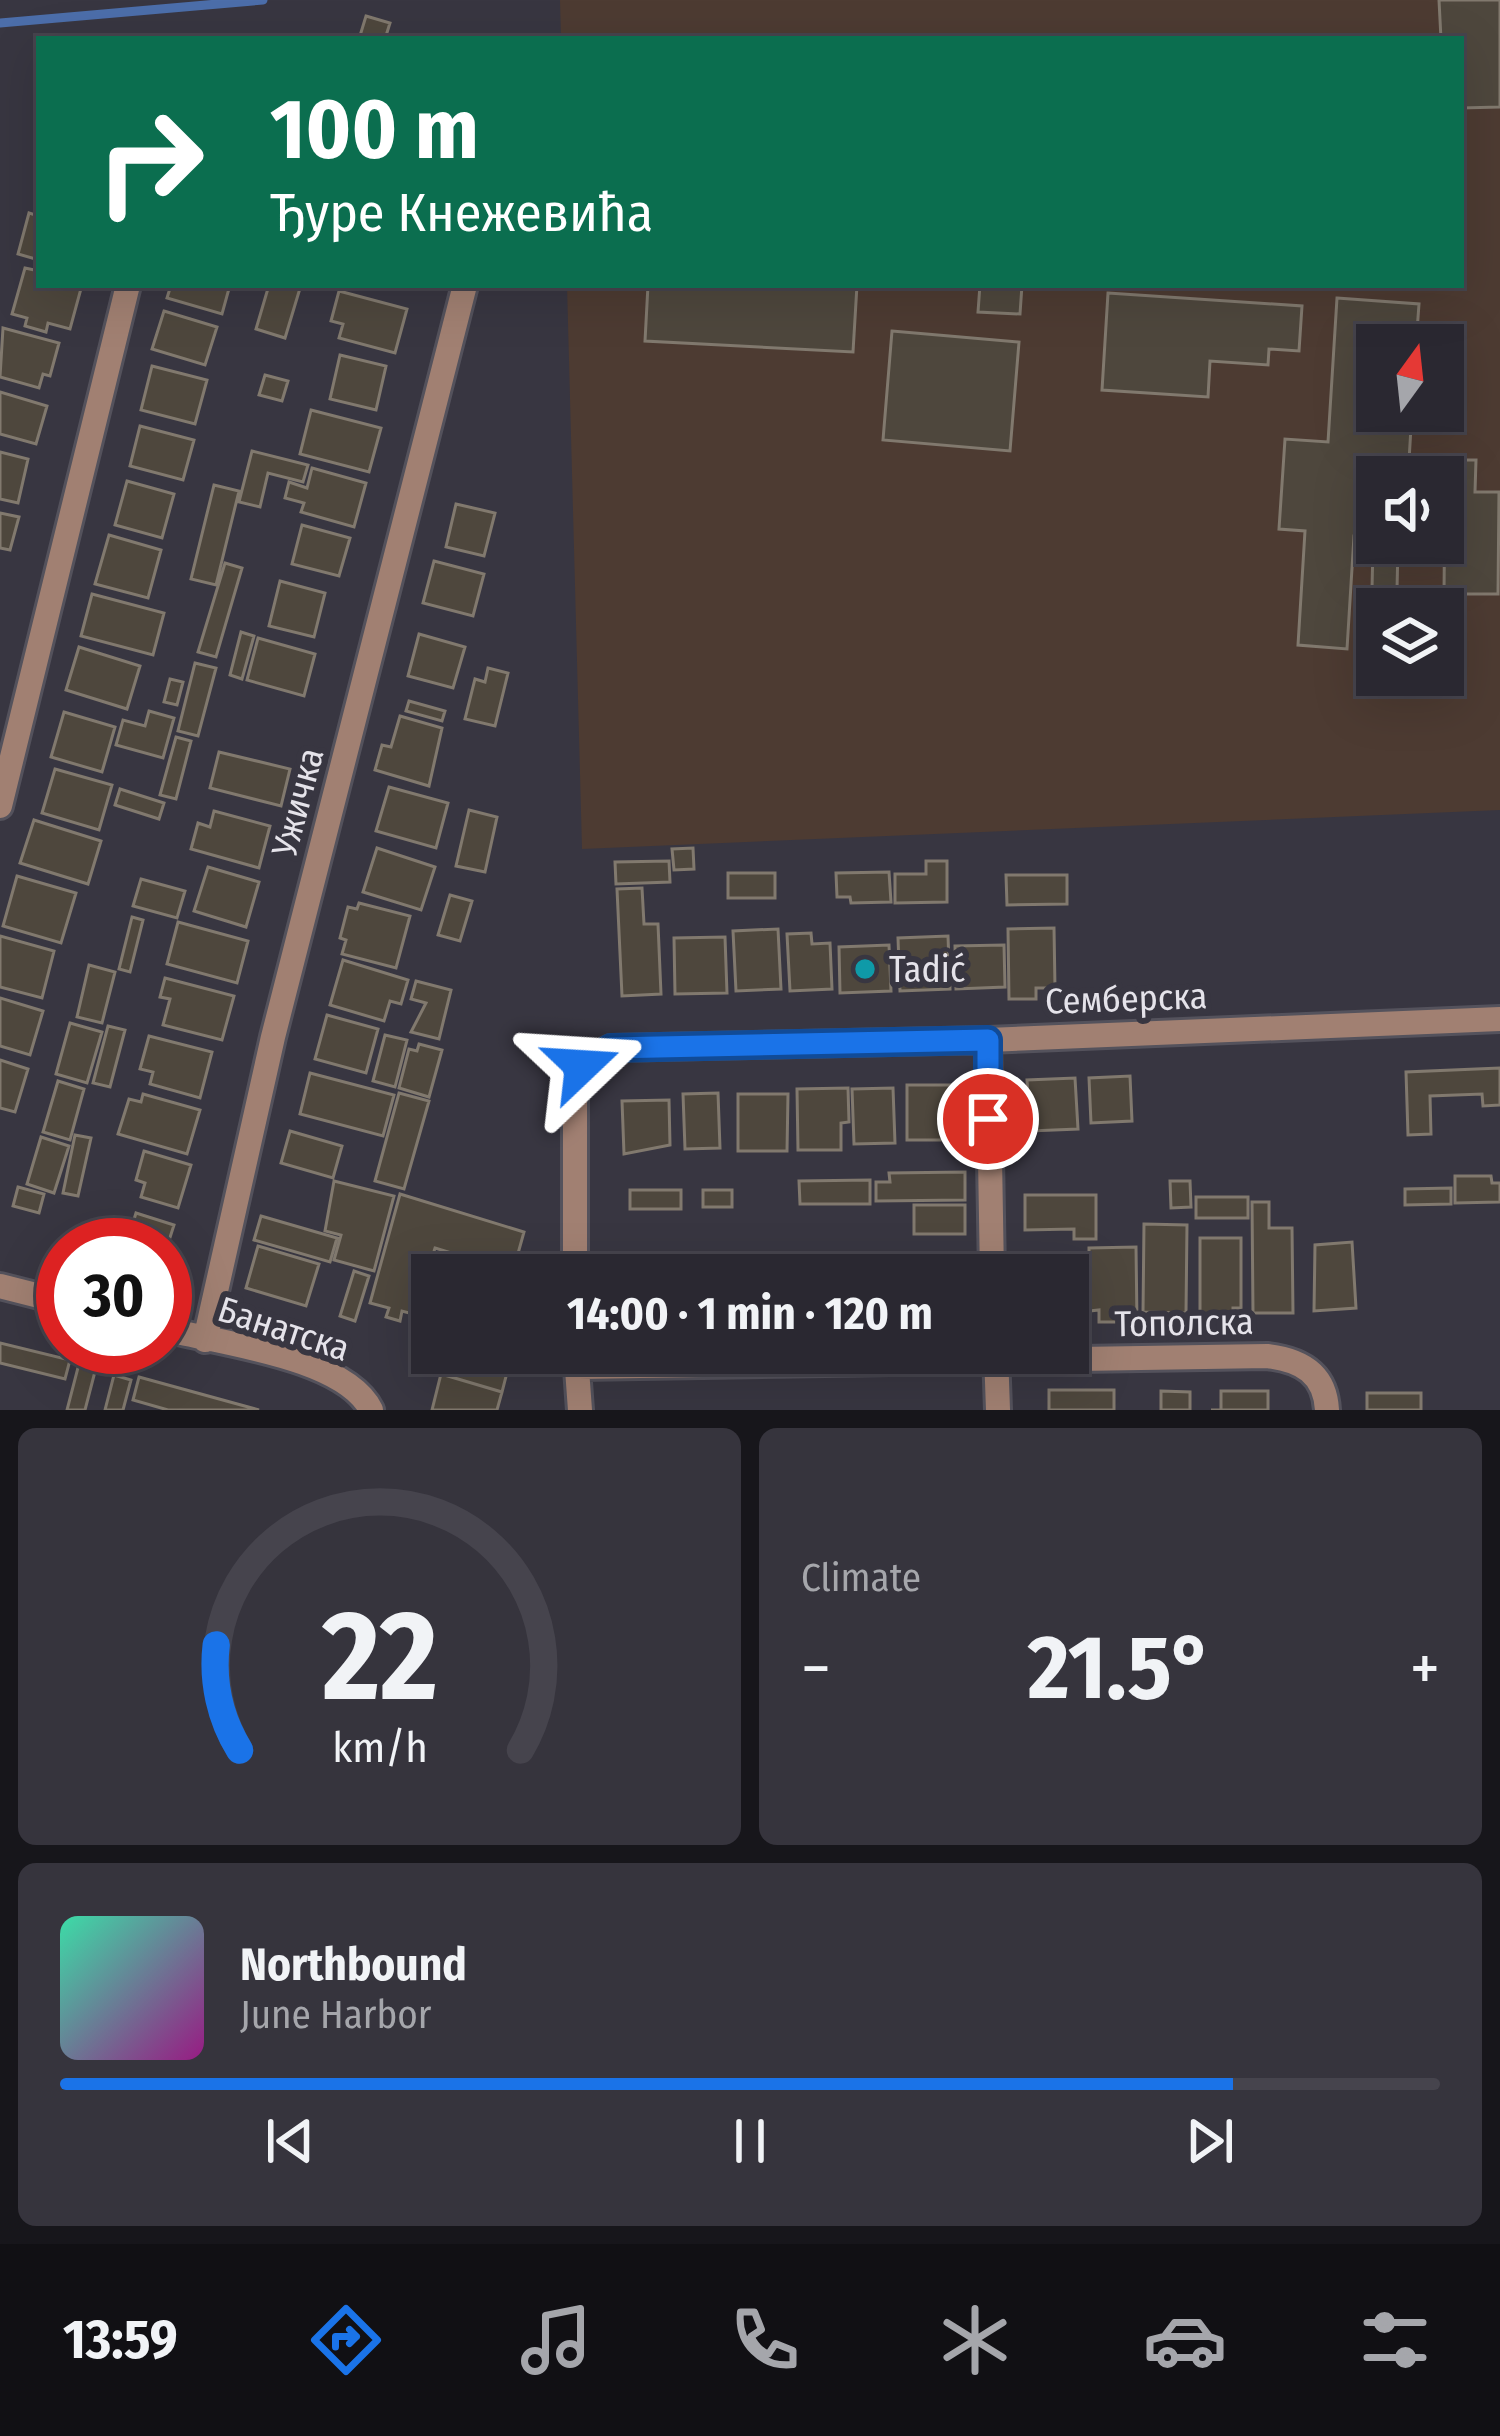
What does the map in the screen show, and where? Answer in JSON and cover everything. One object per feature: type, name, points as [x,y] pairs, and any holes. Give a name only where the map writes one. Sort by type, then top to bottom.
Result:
[{"type":"street","points":[[0,806],[127,288]]},
{"type":"street","name":"Ужичка","points":[[205,1340],[273,1037],[464,288]]},
{"type":"street","name":"Семберска","points":[[574,1254],[575,1082],[587,1059],[611,1048],[988,1040],[1500,1019]]},
{"type":"street","points":[[988,1040],[992,1254]]},
{"type":"street","points":[[0,1286],[36,1295]]},
{"type":"street","name":"Банатска","points":[[192,1336],[341,1377],[371,1410]]},
{"type":"street","name":"Тополска","points":[[1089,1356],[1282,1358],[1320,1380],[1327,1410]]},
{"type":"street","points":[[578,1374],[580,1410]]},
{"type":"street","points":[[997,1374],[998,1410]]},
{"type":"shaded area","points":[[560,0],[1500,0],[1500,810],[582,849],[567,288],[1464,288],[1464,36],[561,36]]},
{"type":"building","points":[[1439,0],[1500,0],[1500,107],[1464,108],[1464,36],[1441,36]]},
{"type":"building","points":[[366,16],[390,23],[386,36],[360,36]]},
{"type":"building","points":[[29,213],[36,215],[36,259],[18,254]]},
{"type":"building","points":[[25,268],[36,270],[36,288],[81,288],[70,329],[48,323],[46,332],[25,326],[27,318],[12,314]]},
{"type":"building","points":[[170,288],[229,288],[222,314],[167,298]]},
{"type":"building","points":[[268,288],[300,288],[285,338],[256,329]]},
{"type":"building","points":[[648,288],[857,288],[853,352],[645,341]]},
{"type":"building","points":[[980,288],[1022,288],[1020,314],[978,312]]},
{"type":"building","points":[[339,291],[407,309],[395,353],[339,338],[343,324],[331,321]]},
{"type":"building","points":[[1108,293],[1302,306],[1299,351],[1269,349],[1268,365],[1210,361],[1208,397],[1102,390]]},
{"type":"building","points":[[1337,298],[1419,304],[1418,324],[1356,324],[1356,432],[1411,432],[1409,456],[1356,456],[1356,536],[1347,649],[1298,645],[1305,531],[1279,529],[1285,439],[1328,442]]},
{"type":"building","points":[[164,311],[217,327],[205,365],[152,349]]},
{"type":"building","points":[[3,328],[59,343],[50,376],[43,374],[39,388],[0,377]]},
{"type":"building","points":[[892,331],[1019,342],[1010,451],[883,440]]},
{"type":"building","points":[[340,355],[386,366],[376,410],[330,399]]},
{"type":"building","points":[[152,366],[207,380],[195,424],[141,410]]},
{"type":"building","points":[[265,375],[288,381],[282,401],[259,395]]},
{"type":"building","points":[[0,392],[47,406],[36,444],[0,434]]},
{"type":"building","points":[[311,410],[381,428],[369,472],[300,454]]},
{"type":"building","points":[[140,426],[194,440],[183,480],[130,466]]},
{"type":"building","points":[[252,451],[308,465],[303,482],[268,473],[260,507],[239,502]]},
{"type":"building","points":[[0,452],[28,459],[18,503],[0,499]]},
{"type":"building","points":[[1464,460],[1476,460],[1475,492],[1499,492],[1498,594],[1464,594],[1464,588],[1444,588],[1444,564],[1464,564]]},
{"type":"building","points":[[312,468],[366,483],[354,527],[301,512],[304,503],[285,498],[289,482],[307,488]]},
{"type":"building","points":[[127,481],[174,494],[162,538],[115,525]]},
{"type":"building","points":[[214,485],[239,491],[216,585],[191,579]]},
{"type":"building","points":[[456,504],[495,513],[484,556],[446,547]]},
{"type":"building","points":[[0,513],[19,517],[10,550],[0,548]]},
{"type":"building","points":[[302,525],[350,538],[339,576],[292,564]]},
{"type":"building","points":[[109,535],[161,550],[148,598],[95,584]]},
{"type":"building","points":[[434,561],[484,574],[473,616],[423,603]]},
{"type":"building","points":[[225,563],[242,568],[216,657],[198,652]]},
{"type":"building","points":[[1373,564],[1398,564],[1397,588],[1372,588]]},
{"type":"building","points":[[280,581],[325,593],[314,637],[269,626]]},
{"type":"building","points":[[92,594],[164,613],[153,655],[81,636]]},
{"type":"building","points":[[241,632],[254,636],[242,679],[230,675]]},
{"type":"building","points":[[419,634],[465,647],[453,688],[408,676]]},
{"type":"building","points":[[258,638],[315,654],[304,696],[247,680]]},
{"type":"building","points":[[79,647],[140,666],[127,709],[66,690]]},
{"type":"building","points":[[195,663],[216,668],[198,736],[178,731]]},
{"type":"building","points":[[488,668],[508,673],[495,726],[465,719],[475,679],[485,682]]},
{"type":"building","points":[[170,679],[183,682],[177,705],[164,702]]},
{"type":"building","points":[[409,701],[445,711],[442,721],[406,711]]},
{"type":"building","points":[[149,711],[174,718],[163,758],[116,745],[123,720],[145,726]]},
{"type":"building","points":[[64,712],[115,727],[102,772],[51,757]]},
{"type":"building","points":[[400,716],[442,728],[429,786],[375,770],[382,745],[391,747]]},
{"type":"building","points":[[176,737],[191,741],[176,799],[160,795]]},
{"type":"building","points":[[219,752],[290,769],[281,806],[210,788]]},
{"type":"building","points":[[55,769],[112,785],[99,830],[42,813]]},
{"type":"building","points":[[389,787],[448,803],[436,848],[376,831]]},
{"type":"building","points":[[120,789],[164,803],[159,819],[115,805]]},
{"type":"building","points":[[469,810],[497,817],[485,872],[456,866]]},
{"type":"building","points":[[214,811],[270,826],[259,868],[191,849],[198,823],[210,827]]},
{"type":"building","points":[[34,820],[101,841],[88,884],[20,863]]},
{"type":"building","points":[[377,848],[435,867],[421,910],[363,892]]},
{"type":"building","points":[[693,848],[694,869],[674,870],[672,849]]},
{"type":"building","points":[[669,861],[670,882],[616,884],[615,862]]},
{"type":"building","points":[[926,861],[947,861],[947,902],[895,903],[895,874],[926,874]]},
{"type":"building","points":[[208,867],[259,882],[246,927],[194,911]]},
{"type":"building","points":[[889,872],[891,902],[851,903],[850,897],[837,897],[836,873]]},
{"type":"building","points":[[728,873],[775,873],[775,898],[728,898]]},
{"type":"building","points":[[1006,875],[1067,875],[1067,904],[1007,905]]},
{"type":"building","points":[[17,876],[76,893],[61,943],[3,926]]},
{"type":"building","points":[[141,879],[185,891],[177,918],[133,906]]},
{"type":"building","points":[[642,888],[644,924],[658,924],[661,994],[622,996],[617,889]]},
{"type":"building","points":[[450,895],[472,901],[460,941],[438,935]]},
{"type":"building","points":[[359,903],[410,916],[396,968],[342,954],[346,940],[340,938],[348,907],[357,909]]},
{"type":"building","points":[[132,917],[143,920],[130,972],[119,969]]},
{"type":"building","points":[[178,922],[248,941],[237,983],[167,964]]},
{"type":"building","points":[[1054,928],[1055,988],[1036,988],[1036,999],[1009,999],[1008,929]]},
{"type":"building","points":[[778,929],[781,989],[736,991],[733,931]]},
{"type":"building","points":[[811,933],[812,944],[830,943],[832,989],[790,991],[787,934]]},
{"type":"building","points":[[0,936],[54,951],[42,998],[0,987]]},
{"type":"building","points":[[948,936],[950,989],[900,991],[898,938]]},
{"type":"building","points":[[725,937],[727,993],[675,994],[674,938]]},
{"type":"building","name":"Tadić","points":[[889,945],[891,991],[840,993],[839,947]]},
{"type":"building","points":[[1004,945],[1005,987],[956,989],[955,946]]},
{"type":"building","points":[[343,960],[408,980],[401,1004],[390,1001],[384,1021],[330,1005]]},
{"type":"building","points":[[89,965],[115,972],[102,1023],[77,1017]]},
{"type":"building","points":[[165,978],[234,996],[222,1040],[163,1025],[170,999],[160,997]]},
{"type":"building","points":[[416,981],[451,990],[439,1039],[411,1032],[426,1003],[411,999]]},
{"type":"building","points":[[0,998],[43,1011],[30,1055],[0,1046]]},
{"type":"building","points":[[327,1015],[378,1029],[366,1073],[315,1059]]},
{"type":"building","points":[[70,1023],[102,1032],[87,1083],[56,1074]]},
{"type":"building","points":[[108,1026],[125,1030],[110,1087],[93,1083]]},
{"type":"building","points":[[385,1035],[407,1040],[395,1087],[373,1081]]},
{"type":"building","points":[[149,1036],[212,1052],[200,1098],[150,1084],[153,1072],[140,1069]]},
{"type":"building","points":[[419,1044],[442,1050],[429,1097],[399,1088],[409,1049],[417,1051]]},
{"type":"building","points":[[0,1060],[28,1069],[15,1112],[0,1108]]},
{"type":"building","points":[[1500,1068],[1500,1105],[1483,1106],[1482,1094],[1430,1096],[1431,1134],[1408,1135],[1406,1072]]},
{"type":"building","points":[[310,1073],[394,1095],[383,1136],[300,1114]]},
{"type":"building","points":[[1130,1076],[1132,1121],[1091,1123],[1089,1078]]},
{"type":"building","points":[[1075,1078],[1078,1129],[1030,1131],[1027,1080]]},
{"type":"building","points":[[58,1081],[84,1089],[70,1140],[43,1132]]},
{"type":"building","points":[[907,1085],[955,1085],[956,1140],[907,1140]]},
{"type":"building","points":[[848,1088],[849,1122],[841,1123],[841,1150],[798,1150],[797,1089]]},
{"type":"building","points":[[893,1088],[895,1143],[854,1144],[852,1089]]},
{"type":"building","points":[[399,1093],[429,1101],[404,1189],[375,1181]]},
{"type":"building","points":[[718,1093],[720,1148],[685,1149],[683,1094]]},
{"type":"building","points":[[143,1094],[200,1110],[187,1154],[118,1134],[129,1099],[141,1102]]},
{"type":"building","points":[[738,1094],[788,1094],[787,1151],[738,1151]]},
{"type":"building","points":[[669,1100],[670,1145],[624,1154],[622,1101]]},
{"type":"building","points":[[290,1131],[342,1146],[333,1178],[281,1163]]},
{"type":"building","points":[[75,1135],[91,1138],[78,1196],[63,1193]]},
{"type":"building","points":[[41,1137],[69,1146],[54,1193],[27,1184]]},
{"type":"building","points":[[144,1151],[191,1165],[178,1208],[141,1197],[145,1183],[136,1180]]},
{"type":"building","points":[[965,1172],[965,1200],[876,1201],[876,1182],[890,1182],[889,1173]]},
{"type":"building","points":[[1455,1176],[1491,1176],[1492,1183],[1500,1183],[1500,1202],[1455,1203]]},
{"type":"building","points":[[870,1180],[870,1204],[800,1204],[799,1181]]},
{"type":"building","points":[[334,1181],[394,1196],[374,1271],[334,1260],[341,1235],[325,1231]]},
{"type":"building","points":[[1170,1181],[1190,1181],[1191,1207],[1171,1208]]},
{"type":"building","points":[[18,1187],[44,1194],[39,1213],[13,1206]]},
{"type":"building","points":[[1451,1188],[1451,1204],[1405,1205],[1405,1189]]},
{"type":"building","points":[[630,1190],[681,1190],[681,1209],[630,1209]]},
{"type":"building","points":[[703,1190],[732,1190],[732,1207],[703,1207]]},
{"type":"building","points":[[400,1194],[524,1232],[518,1254],[455,1254],[435,1248],[433,1254],[411,1254],[411,1313],[402,1311],[400,1321],[386,1317],[389,1308],[370,1303]]},
{"type":"building","points":[[1025,1195],[1096,1195],[1096,1239],[1074,1239],[1074,1229],[1025,1230]]},
{"type":"building","points":[[1196,1197],[1248,1197],[1248,1218],[1196,1218]]},
{"type":"building","points":[[1252,1202],[1269,1202],[1269,1228],[1292,1228],[1293,1313],[1253,1313]]},
{"type":"building","points":[[914,1205],[965,1205],[965,1234],[914,1234]]},
{"type":"building","points":[[261,1216],[337,1238],[330,1262],[254,1240]]},
{"type":"building","points":[[1144,1224],[1187,1225],[1186,1313],[1143,1312]]},
{"type":"building","points":[[1200,1238],[1241,1238],[1241,1308],[1233,1308],[1233,1320],[1200,1320]]},
{"type":"building","points":[[1352,1242],[1356,1308],[1314,1311],[1315,1245]]},
{"type":"building","points":[[258,1246],[319,1264],[306,1306],[246,1288]]},
{"type":"building","points":[[1136,1247],[1137,1322],[1099,1322],[1099,1310],[1089,1311],[1089,1248]]},
{"type":"building","points":[[354,1271],[369,1276],[355,1321],[340,1316]]},
{"type":"building","points":[[0,1343],[36,1352],[36,1372],[0,1363]]},
{"type":"building","points":[[76,1374],[94,1374],[85,1410],[67,1410]]},
{"type":"building","points":[[441,1374],[507,1374],[502,1392]]},
{"type":"building","points":[[441,1374],[502,1392],[497,1410],[432,1410]]},
{"type":"building","points":[[114,1375],[131,1380],[123,1410],[105,1410]]},
{"type":"building","points":[[139,1377],[259,1410],[168,1410],[133,1400]]},
{"type":"building","points":[[1049,1390],[1114,1390],[1114,1410],[1049,1410]]},
{"type":"building","points":[[1161,1391],[1190,1392],[1190,1410],[1161,1410]]},
{"type":"building","points":[[1221,1391],[1268,1391],[1268,1410],[1221,1410]]},
{"type":"building","points":[[1367,1393],[1421,1393],[1421,1410],[1367,1410]]},
{"type":"waterway","points":[[0,23],[263,0]]},
{"type":"place","name":"Tadić","points":[[865,969]]},
{"type":"route","points":[[582,1066],[594,1054],[611,1048],[988,1040],[988,1119]]}]
